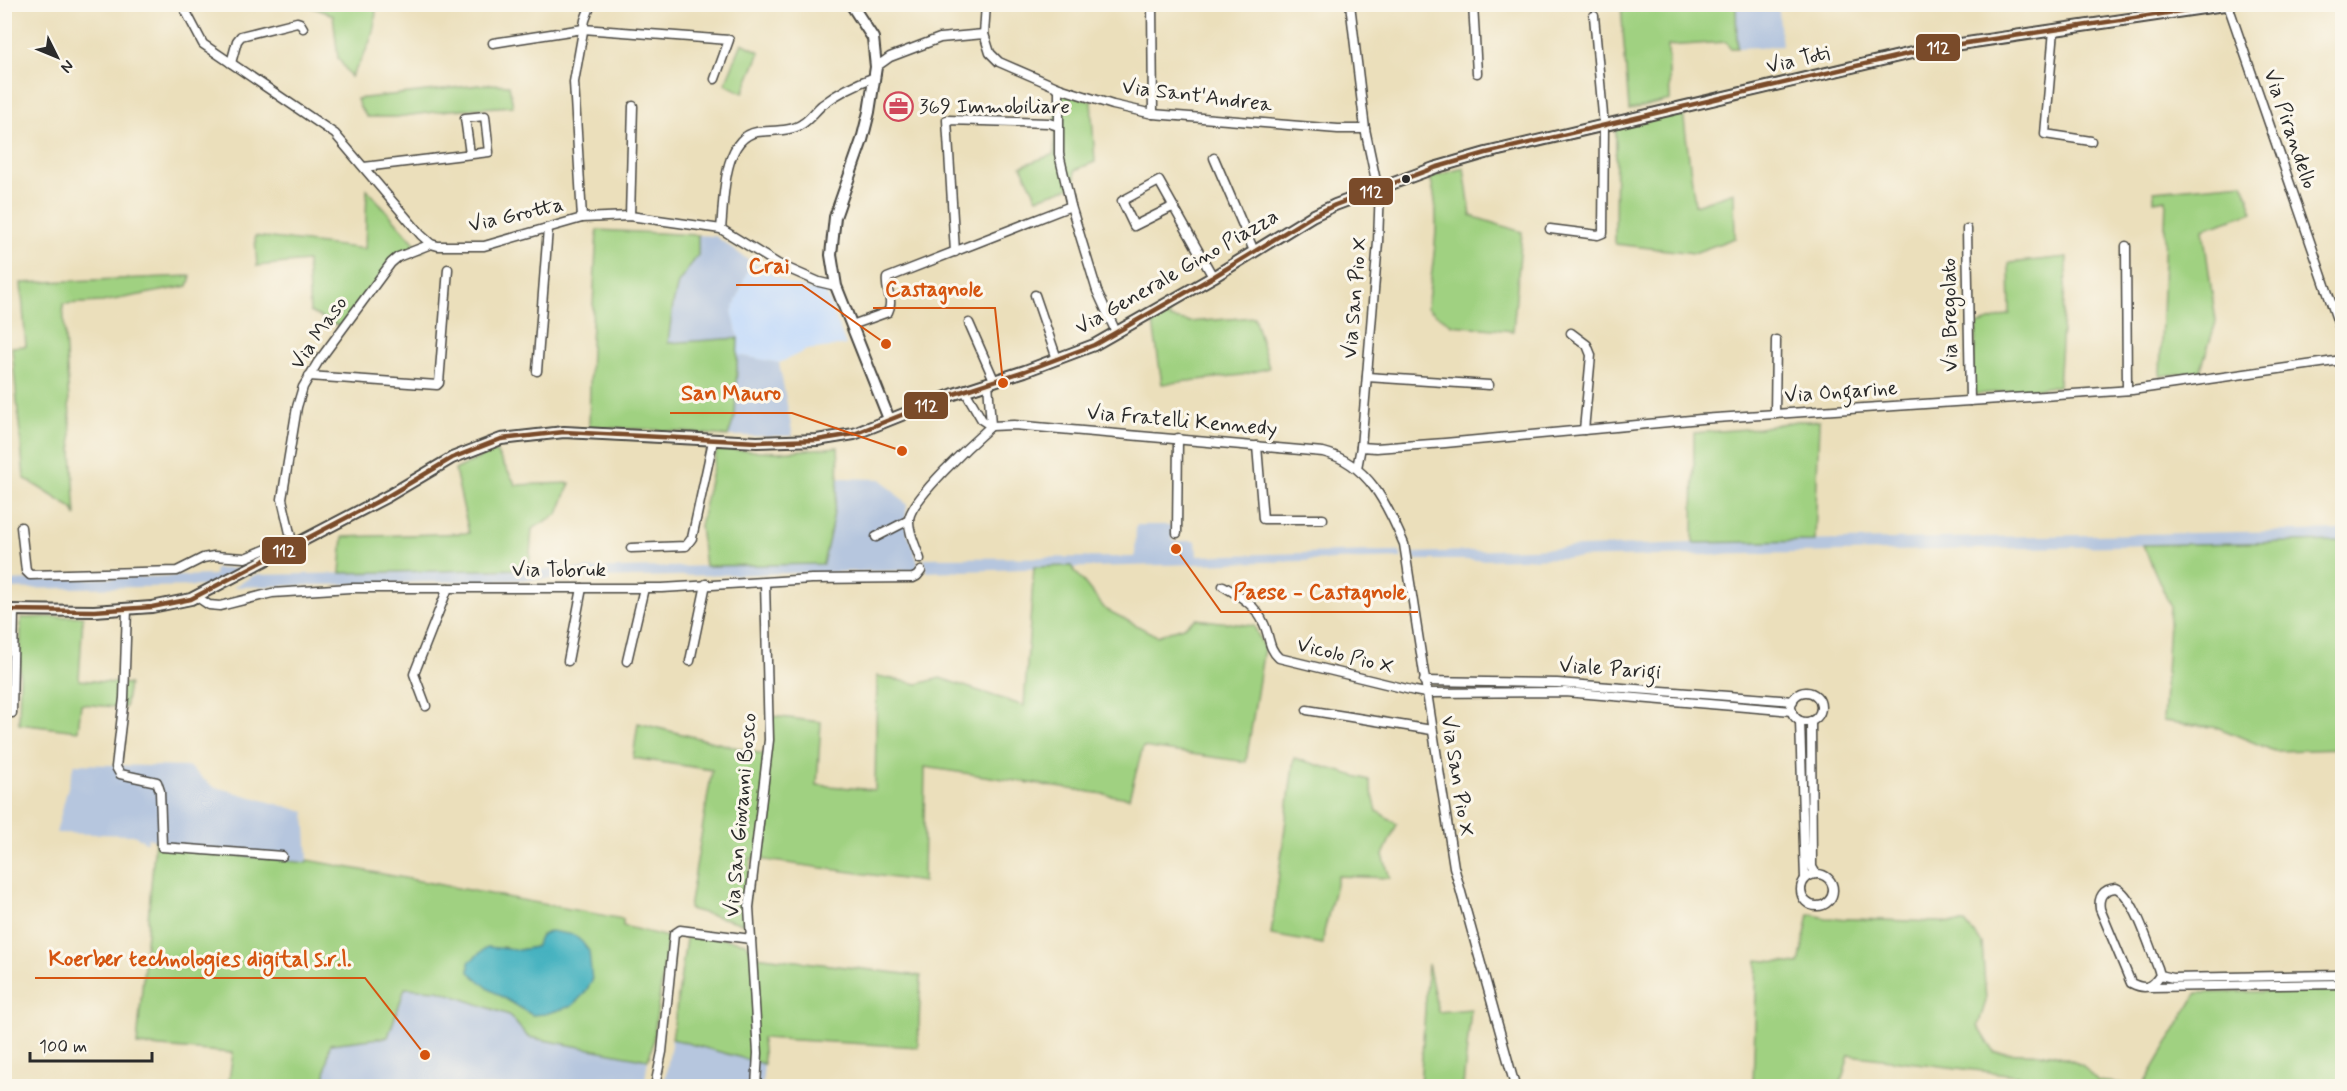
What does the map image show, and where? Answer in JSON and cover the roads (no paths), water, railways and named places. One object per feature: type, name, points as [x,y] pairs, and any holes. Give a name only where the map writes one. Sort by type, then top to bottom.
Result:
[{"type":"main road","points":[[851,4],[873,38],[875,72],[862,140],[835,217],[831,234],[831,255],[836,286],[889,419]]},
{"type":"main road","name":"Via Toti","points":[[1380,187],[1461,160],[1933,48],[2229,5]]},
{"type":"main road","name":"Via Generale Gino Piazza","points":[[9,610],[127,609],[171,604],[197,597],[292,542],[388,496],[452,458],[501,439],[564,432],[757,442],[817,440],[854,434],[991,381],[1094,345],[1213,278],[1312,216],[1380,187]]},
{"type":"street","points":[[182,4],[203,44],[335,134],[431,244]]},
{"type":"street","points":[[582,218],[574,82],[583,29],[591,4]]},
{"type":"street","points":[[721,229],[727,170],[741,141],[752,133],[792,129],[802,124],[838,93],[875,72],[899,53],[940,38],[984,34],[986,4]]},
{"type":"street","points":[[1152,4],[1153,114]]},
{"type":"street","name":"Via San Pio X","points":[[1350,4],[1365,129],[1376,181],[1380,187],[1378,242],[1361,447]]},
{"type":"street","points":[[1473,4],[1477,73]]},
{"type":"street","name":"Via Pirandello","points":[[2229,5],[2343,334]]},
{"type":"street","points":[[1550,229],[1598,235],[1603,233],[1604,126],[1594,16]]},
{"type":"street","points":[[231,63],[237,41],[242,36],[297,22],[303,28]]},
{"type":"street","points":[[493,43],[583,29],[729,40],[715,79]]},
{"type":"street","points":[[2054,30],[2045,134],[2091,141]]},
{"type":"street","name":"Via Sant'Andrea","points":[[984,34],[990,53],[999,62],[1059,88],[1113,105],[1153,114],[1338,129],[1365,129]]},
{"type":"street","points":[[1059,88],[1059,154],[1071,206],[1097,291],[1116,332]]},
{"type":"street","points":[[630,216],[633,106]]},
{"type":"street","points":[[364,167],[489,152],[484,116],[465,118],[470,154]]},
{"type":"street","points":[[955,252],[946,120],[1049,123],[1058,126]]},
{"type":"street","points":[[1214,158],[1254,251]]},
{"type":"street","points":[[1172,207],[1134,226],[1122,201],[1159,181],[1213,278]]},
{"type":"street","points":[[852,325],[888,312],[890,298],[887,278],[1071,206]]},
{"type":"street","name":"Via Grotta","points":[[431,244],[449,247],[484,246],[582,218],[630,216],[721,229],[778,264],[819,282],[836,286]]},
{"type":"street","points":[[537,371],[548,228]]},
{"type":"street","name":"Via Bregolato","points":[[1967,229],[1970,401]]},
{"type":"street","name":"Via Maso","points":[[292,542],[282,499],[297,407],[309,376],[391,263],[398,257],[431,244]]},
{"type":"street","points":[[2126,246],[2127,390]]},
{"type":"street","points":[[309,376],[437,385],[439,383],[448,269]]},
{"type":"street","points":[[1035,295],[1057,359]]},
{"type":"street","points":[[920,559],[909,520],[912,508],[991,426],[991,381],[969,323]]},
{"type":"street","points":[[1571,333],[1587,345],[1591,355],[1584,430]]},
{"type":"street","points":[[1774,414],[1776,340]]},
{"type":"street","name":"Via Ongarine","points":[[1361,447],[1411,446],[1774,414],[2127,390],[2343,360]]},
{"type":"street","points":[[1367,377],[1489,385]]},
{"type":"street","points":[[965,391],[982,420],[991,426]]},
{"type":"street","name":"Via Fratelli Kennedy","points":[[991,426],[1014,425],[1323,452],[1344,458],[1364,475]]},
{"type":"street","points":[[1177,533],[1178,438]]},
{"type":"street","points":[[631,549],[687,546],[692,538],[713,441]]},
{"type":"street","points":[[1257,446],[1263,519],[1323,519]]},
{"type":"street","points":[[1357,468],[1361,447]]},
{"type":"street","name":"Via San Pio X","points":[[1364,475],[1392,516],[1404,544],[1454,867],[1515,1086]]},
{"type":"street","points":[[876,537],[909,520]]},
{"type":"street","points":[[21,527],[26,571],[30,575],[177,571],[203,558],[214,556],[245,558],[292,542]]},
{"type":"street","name":"Via Tobruk","points":[[197,597],[209,605],[220,606],[272,593],[350,588],[644,588],[812,579],[913,578],[921,571]]},
{"type":"street","name":"Via San Giovanni Bosco","points":[[756,1086],[758,1053],[749,907],[769,740],[765,583]]},
{"type":"street","points":[[690,661],[706,584]]},
{"type":"street","name":"Vicolo Pio X","points":[[1223,586],[1247,600],[1256,611],[1263,622],[1272,652],[1279,658],[1426,693]]},
{"type":"street","points":[[426,706],[414,674],[448,588]]},
{"type":"street","points":[[568,661],[582,588]]},
{"type":"street","points":[[627,661],[644,588]]},
{"type":"street","points":[[127,609],[124,698],[116,767],[120,774],[157,782],[160,791],[162,847],[282,856]]},
{"type":"street","points":[[9,610],[12,713]]},
{"type":"street","name":"Viale Parigi","points":[[1424,681],[1557,683],[1793,701],[1798,695],[1806,693],[1818,699],[1820,713],[1811,721]]},
{"type":"street","name":"Viale Parigi","points":[[1426,693],[1565,692],[1792,711]]},
{"type":"street","points":[[1793,701],[1792,711],[1800,721],[1805,879],[1801,892],[1806,902],[1815,906],[1826,903],[1832,896],[1832,884],[1826,876],[1816,874],[1805,879]]},
{"type":"street","points":[[1307,710],[1431,730]]},
{"type":"street","points":[[1800,721],[1811,721],[1812,867],[1816,874]]},
{"type":"street","points":[[2160,975],[2127,896],[2116,888],[2106,890],[2098,901],[2100,909],[2129,977],[2132,983],[2138,986],[2343,984]]},
{"type":"street","points":[[655,1086],[662,1052],[674,934],[680,930],[751,939]]},
{"type":"street","points":[[2160,975],[2174,978],[2343,975]]},
{"type":"street","points":[[2149,987],[2160,975]]},
{"type":"water","points":[[550,931],[574,935],[589,951],[592,981],[584,994],[572,1006],[545,1014],[532,1015],[489,989],[469,972],[469,962],[487,947],[519,950],[535,947],[541,936]]},
{"type":"place","name":"369 Immobiliare","points":[[898,107]]},
{"type":"place","name":"Crai","points":[[886,344]]},
{"type":"place","name":"Castagnole","points":[[1003,383]]},
{"type":"place","name":"San Mauro","points":[[902,451]]},
{"type":"place","name":"Paese - Castagnole","points":[[1176,549]]},
{"type":"place","name":"Koerber technologies digital s.r.l.","points":[[425,1055]]}]
